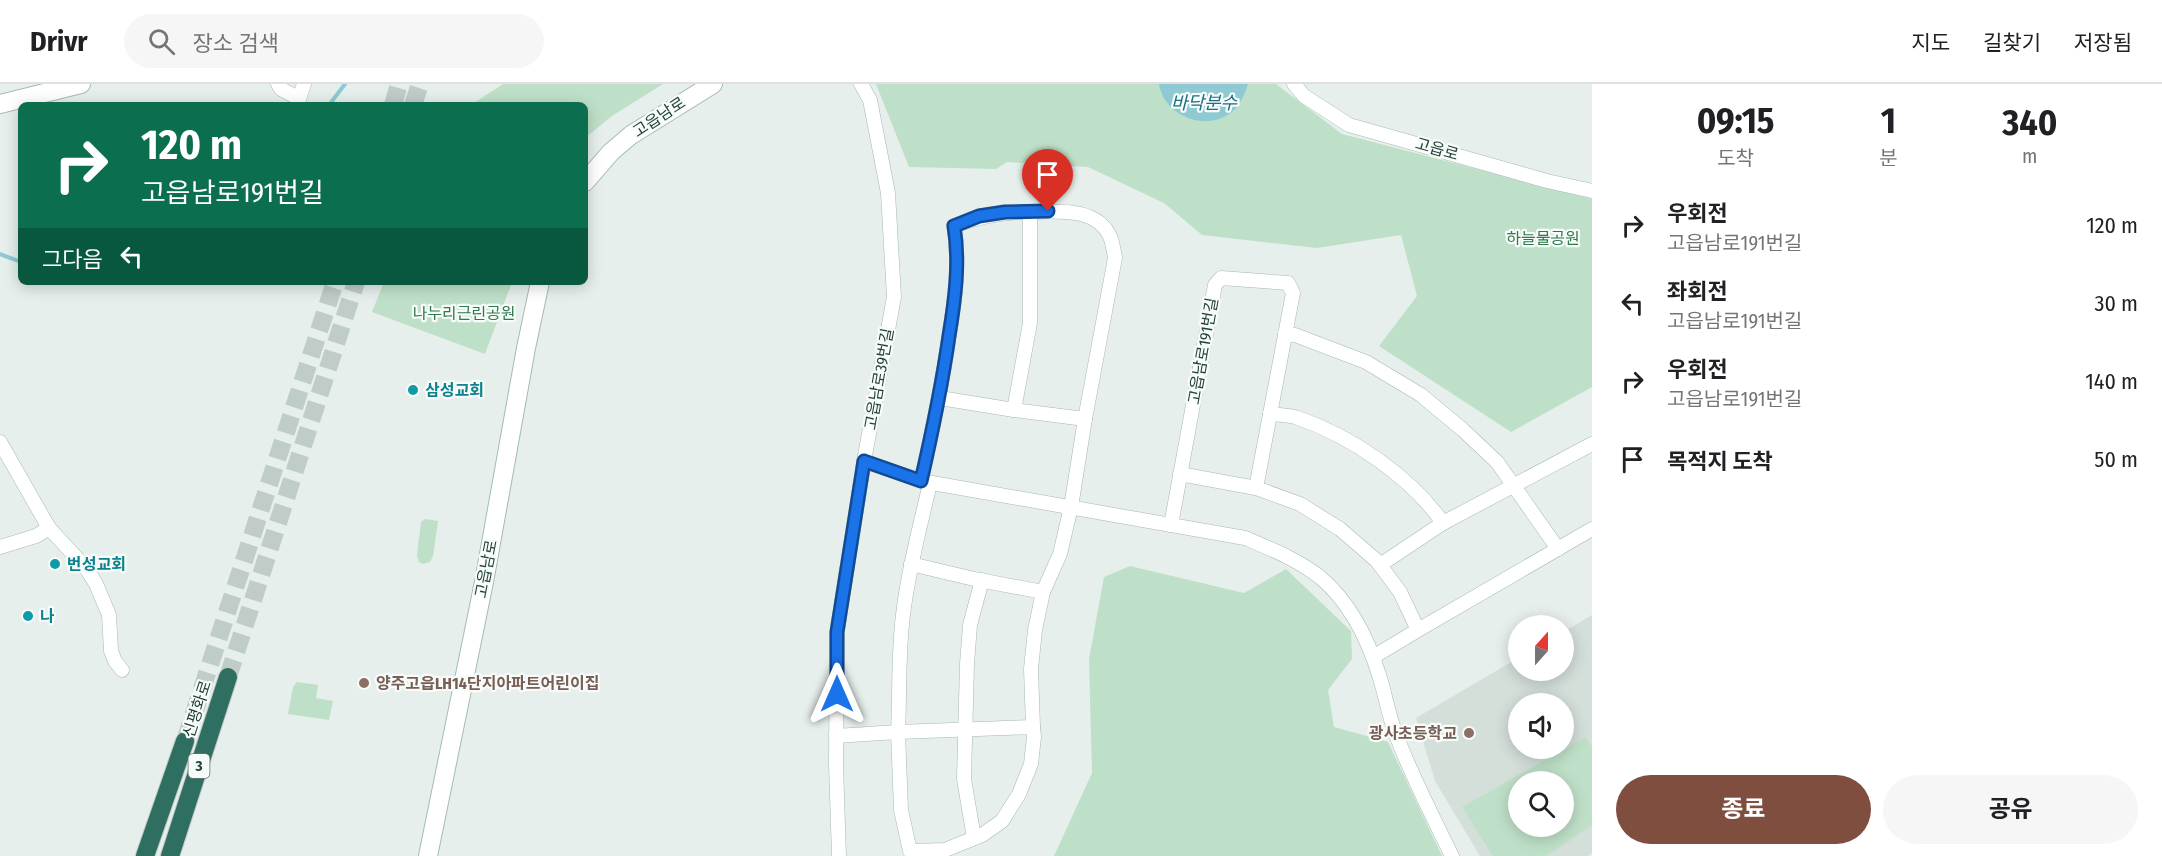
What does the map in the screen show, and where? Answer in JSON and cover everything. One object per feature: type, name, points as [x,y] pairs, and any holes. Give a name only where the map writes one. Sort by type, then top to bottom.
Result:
[{"type":"highway","name":"신평화로","points":[[170,856],[228,677]]},
{"type":"highway","name":"신평화로","points":[[146,856],[185,741]]},
{"type":"street","points":[[0,104],[81,84]]},
{"type":"street","points":[[278,84],[298,102],[304,84]]},
{"type":"street","name":"고읍남로","points":[[588,179],[611,152],[631,135],[713,84]]},
{"type":"street","name":"고읍남로39번길","points":[[839,856],[836,736],[837,632],[864,461],[894,297],[888,193],[870,100],[861,84]]},
{"type":"street","name":"고읍로","points":[[1294,84],[1304,96],[1349,125],[1547,181],[1592,191]]},
{"type":"street","points":[[1067,210],[1086,215],[1100,224],[1111,238],[1115,258],[1071,507],[1060,554],[1043,592],[1035,630],[1032,669],[1034,736],[1031,764],[1019,794],[1002,821],[974,838],[945,850],[910,851],[901,810],[898,668],[902,616],[940,398],[955,298],[954,226],[979,216],[1005,212],[1067,210]]},
{"type":"street","points":[[1014,410],[1030,323],[1030,212]]},
{"type":"street","name":"고읍남로191번길","points":[[1171,525],[1215,285],[1221,278],[1288,283],[1293,292],[1256,488]]},
{"type":"street","name":"고읍남로","points":[[428,856],[484,582],[539,285]]},
{"type":"street","points":[[1286,334],[1295,335],[1366,362],[1421,395],[1497,462],[1558,549]]},
{"type":"street","points":[[940,398],[1085,419]]},
{"type":"street","points":[[1270,414],[1297,418],[1337,436],[1379,460],[1406,483],[1443,523]]},
{"type":"street","points":[[0,442],[49,528],[86,568],[96,584],[109,615],[111,651],[122,670]]},
{"type":"street","points":[[1380,566],[1443,523],[1592,444]]},
{"type":"street","points":[[864,461],[926,482],[1245,538],[1288,557],[1321,578],[1348,609],[1367,640],[1394,730],[1418,790],[1452,856]]},
{"type":"street","points":[[1180,474],[1256,488],[1300,504],[1340,529],[1380,566],[1400,591],[1418,630]]},
{"type":"street","points":[[0,547],[36,536],[49,528]]},
{"type":"street","points":[[1373,657],[1592,529]]},
{"type":"street","points":[[911,564],[1043,592]]},
{"type":"street","points":[[974,838],[964,779],[970,625],[982,580]]},
{"type":"street","points":[[836,736],[1033,727]]},
{"type":"shaded area","name":"광사초등학교","points":[[1592,615],[1592,853],[1588,856],[1480,856],[1435,781],[1416,718],[1508,664],[1508,681],[1574,681],[1574,626]]},
{"type":"green space","points":[[503,84],[663,84],[612,116],[588,136],[588,102],[476,102]]},
{"type":"green space","name":"하늘물공원","points":[[876,84],[1276,84],[1342,134],[1592,199],[1592,387],[1511,432],[1379,346],[1417,296],[1401,235],[1317,248],[1202,235],[1164,203],[1088,167],[1007,162],[996,169],[909,167]]},
{"type":"green space","name":"나누리근린공원","points":[[383,285],[511,285],[485,354],[372,312]]},
{"type":"green space","points":[[425,519],[438,521],[433,556],[430,562],[423,564],[419,562],[417,555],[421,522]]},
{"type":"green space","points":[[1130,566],[1244,593],[1286,569],[1351,631],[1352,659],[1328,690],[1334,727],[1388,742],[1442,856],[1054,856],[1092,773],[1089,659],[1104,577]]},
{"type":"green space","points":[[297,682],[318,685],[316,698],[333,701],[329,720],[288,714],[293,687]]},
{"type":"green space","points":[[1586,737],[1592,747],[1592,825],[1546,856],[1493,856],[1462,807],[1508,781],[1508,837],[1574,837],[1574,771],[1526,771],[1547,759],[1574,759],[1574,744]]},
{"type":"water","name":"바닥분수","points":[[1159,84],[1248,84],[1235,109],[1214,120],[1202,121],[1190,119],[1170,106]]},
{"type":"waterway","points":[[331,102],[345,84]]},
{"type":"waterway","points":[[0,254],[18,261]]},
{"type":"tunnel","points":[[394,102],[399,84]]},
{"type":"tunnel","points":[[414,102],[420,84]]},
{"type":"tunnel","points":[[185,741],[334,285]]},
{"type":"tunnel","points":[[228,677],[355,285]]},
{"type":"place","name":"삼성교회","points":[[413,390]]},
{"type":"place","name":"번성교회","points":[[55,564]]},
{"type":"place","name":"나","points":[[28,616]]},
{"type":"place","name":"양주고읍LH14단지아파트어린이집","points":[[364,683]]},
{"type":"place","name":"광사초등학교","points":[[1469,733]]},
{"type":"route","points":[[837,694],[837,632],[864,461],[921,481],[940,398],[955,298],[954,226],[979,216],[1005,212],[1048,211]]}]
